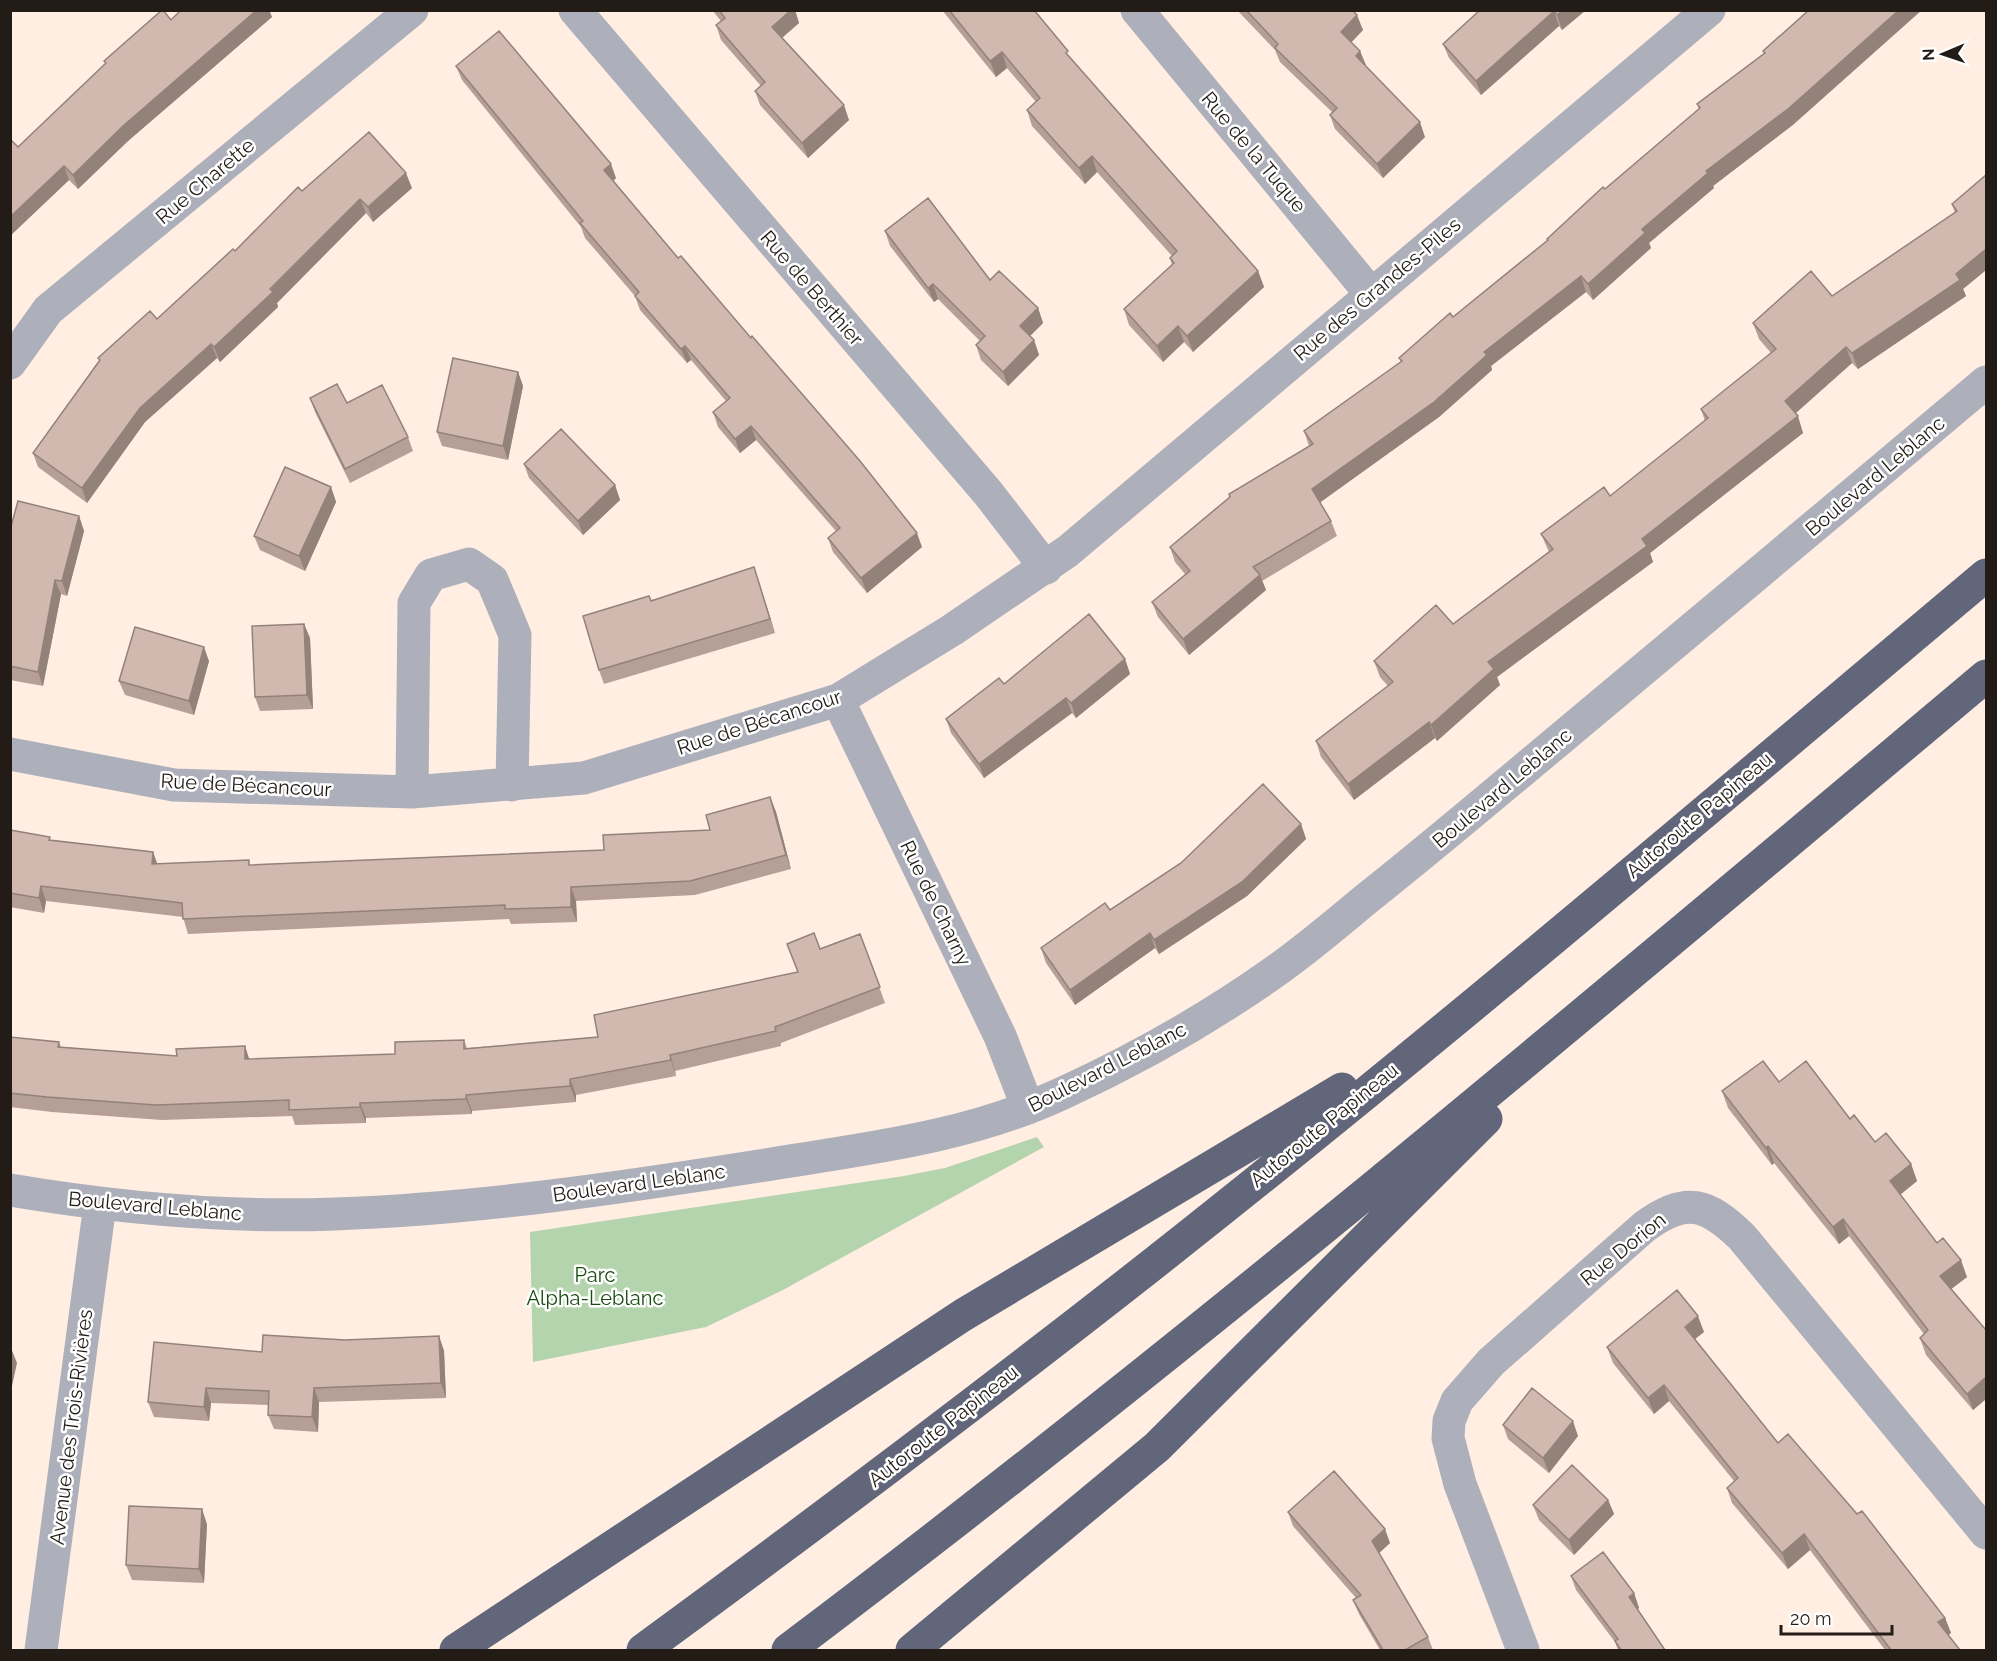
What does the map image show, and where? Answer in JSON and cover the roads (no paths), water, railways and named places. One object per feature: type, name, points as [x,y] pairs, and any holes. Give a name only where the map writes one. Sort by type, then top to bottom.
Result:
[{"type":"highway","name":"Autoroute Papineau","points":[[643,1650],[848,1499],[1128,1283],[1441,1029],[1986,575]]},
{"type":"highway","points":[[788,1650],[1173,1351],[1636,970],[1986,676]]},
{"type":"highway","points":[[912,1650],[1157,1447],[1636,970]]},
{"type":"highway","points":[[456,1650],[963,1315],[1441,1029]]},
{"type":"street","name":"Rue Charette","points":[[10,363],[48,310],[412,10]]},
{"type":"street","name":"Rue de Berthier","points":[[575,10],[988,493],[1046,568]]},
{"type":"street","name":"Rue de la Tuque","points":[[1137,10],[1371,294]]},
{"type":"street","name":"Rue des Grandes-Piles","points":[[1046,568],[1709,10]]},
{"type":"street","name":"Boulevard Leblanc","points":[[10,1190],[100,1204],[281,1215],[457,1206],[671,1180],[900,1143],[970,1129],[1028,1108],[1092,1079],[1168,1037],[1227,1003],[1298,955],[1438,841],[1986,382]]},
{"type":"street","points":[[412,792],[414,603],[431,575],[469,564],[492,580],[515,635],[512,785]]},
{"type":"street","name":"Rue de Bécancour","points":[[10,754],[174,785],[412,792],[584,778],[838,700],[898,665],[1046,568]]},
{"type":"street","name":"Rue de Charny","points":[[838,700],[996,1027],[1028,1108]]},
{"type":"street","name":"Avenue des Trois-Rivières","points":[[41,1650],[100,1204]]},
{"type":"street","name":"Rue Dorion","points":[[1522,1650],[1460,1484],[1448,1438],[1449,1421],[1457,1401],[1491,1362],[1644,1227],[1672,1210],[1686,1207],[1704,1209],[1721,1217],[1742,1237],[1986,1533]]},
{"type":"park label","name":"Parc Alpha-Leblanc","points":[[595,1286]]}]
